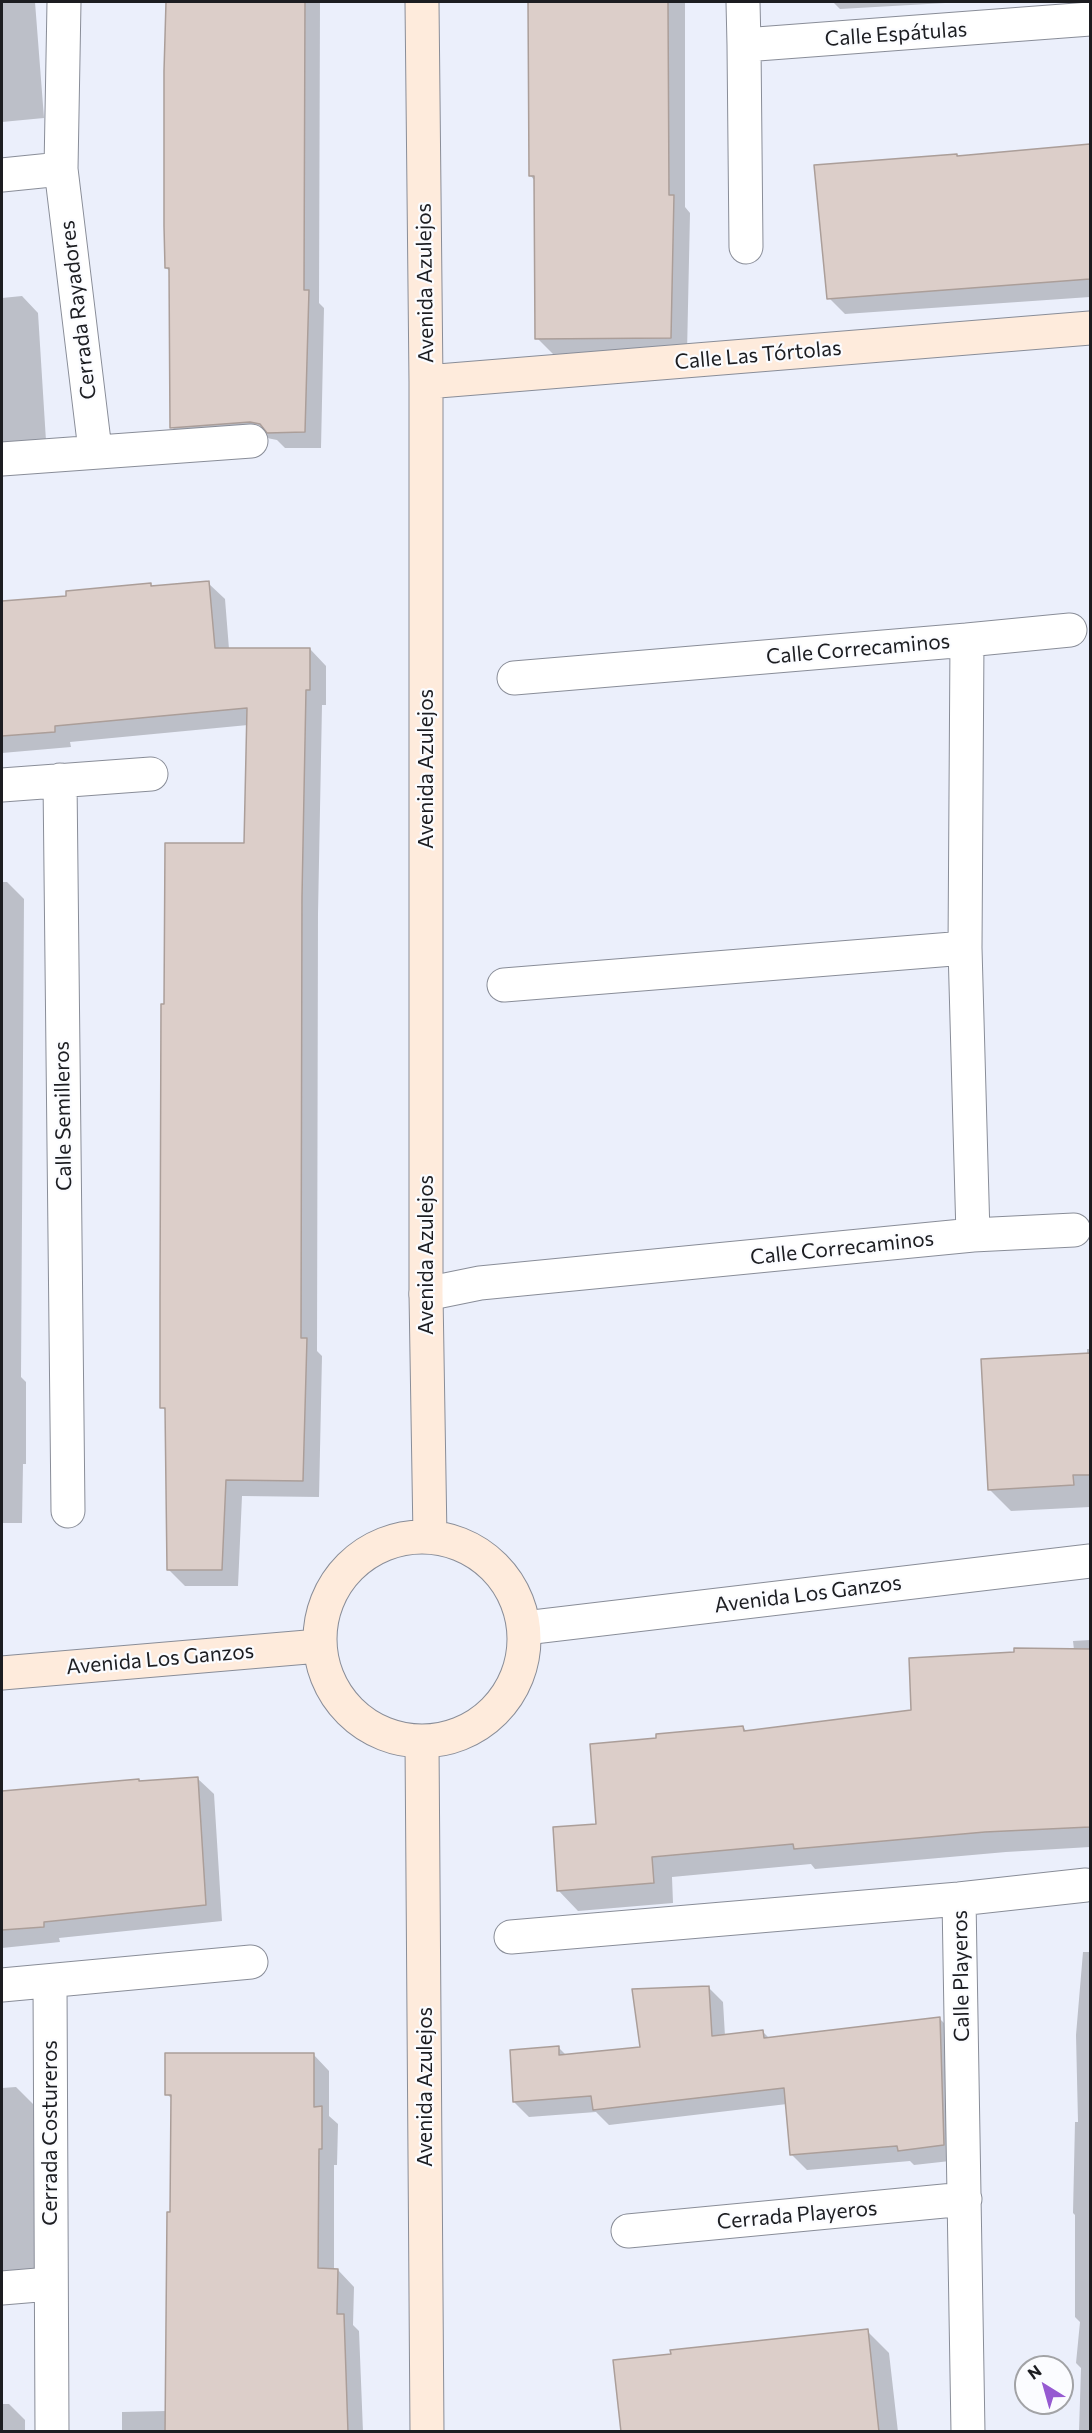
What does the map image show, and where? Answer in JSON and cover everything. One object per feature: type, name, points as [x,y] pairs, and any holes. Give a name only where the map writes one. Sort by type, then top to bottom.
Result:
[{"type":"main road","name":"Avenida Azulejos","points":[[422,2],[426,382],[426,1294],[430,1537]]},
{"type":"main road","name":"Calle Las Tórtolas","points":[[426,382],[1090,328]]},
{"type":"main road","points":[[430,1537],[458,1542],[483,1556],[503,1576],[518,1600],[525,1628],[523,1662],[510,1694],[486,1720],[456,1737],[422,1742],[392,1738],[363,1725],[340,1703],[326,1676],[320,1646],[322,1617],[329,1599],[350,1566],[374,1549],[401,1539],[430,1537]]},
{"type":"main road","name":"Avenida Los Ganzos","points":[[2,1673],[320,1646]]},
{"type":"main road","name":"Avenida Azulejos","points":[[422,1742],[427,2432]]},
{"type":"street","name":"Cerrada Rayadores","points":[[64,2],[61,169],[94,450]]},
{"type":"street","points":[[743,2],[746,247]]},
{"type":"street","name":"Calle Espátulas","points":[[744,45],[1090,19]]},
{"type":"street","points":[[2,175],[61,169]]},
{"type":"street","points":[[2,459],[94,450],[251,441]]},
{"type":"street","points":[[967,640],[1070,630]]},
{"type":"street","name":"Calle Correcaminos","points":[[426,1294],[480,1282],[973,1235],[965,948],[967,640],[514,678]]},
{"type":"street","points":[[2,785],[151,774]]},
{"type":"street","name":"Calle Semilleros","points":[[60,780],[68,1511]]},
{"type":"street","points":[[504,985],[965,948]]},
{"type":"street","points":[[973,1235],[1074,1230]]},
{"type":"street","name":"Avenida Los Ganzos","points":[[525,1628],[1090,1561]]},
{"type":"street","points":[[959,1899],[1086,1885]]},
{"type":"street","name":"Calle Playeros","points":[[511,1937],[959,1899],[968,2432]]},
{"type":"street","points":[[2,1986],[251,1962]]},
{"type":"street","name":"Cerrada Costureros","points":[[50,1982],[52,2432]]},
{"type":"street","name":"Cerrada Playeros","points":[[628,2231],[965,2199]]},
{"type":"street","points":[[2,2288],[50,2284]]},
{"type":"building","points":[[166,2],[305,2],[304,290],[309,290],[305,432],[267,433],[260,424],[250,422],[170,428],[169,268],[165,268],[164,226]]},
{"type":"building","points":[[528,2],[668,2],[669,195],[674,195],[671,338],[535,339],[534,176],[529,176]]},
{"type":"building","points":[[1090,144],[1090,279],[827,299],[814,165],[957,154],[957,156]]},
{"type":"building","points":[[209,581],[215,648],[310,648],[310,690],[306,690],[302,897],[301,1338],[307,1338],[303,1481],[226,1480],[222,1570],[167,1570],[165,1408],[160,1408],[161,1004],[164,1004],[165,843],[244,843],[247,708],[55,726],[55,732],[2,736],[2,601],[66,596],[66,591],[151,583],[151,586]]},
{"type":"building","points":[[1090,1353],[1090,1475],[1073,1475],[1074,1485],[988,1490],[981,1359]]},
{"type":"building","points":[[1014,1648],[1090,1649],[1090,1827],[985,1832],[794,1849],[793,1844],[652,1857],[654,1883],[557,1891],[553,1827],[596,1824],[590,1744],[656,1738],[656,1734],[743,1726],[744,1731],[911,1710],[909,1658],[1014,1652]]},
{"type":"building","points":[[198,1777],[206,1905],[44,1922],[44,1927],[2,1930],[2,1791],[139,1779],[139,1781]]},
{"type":"building","points":[[709,1986],[712,2036],[763,2030],[764,2038],[940,2017],[944,2145],[898,2151],[897,2146],[790,2155],[784,2088],[593,2110],[591,2096],[513,2102],[510,2050],[559,2046],[559,2055],[640,2047],[632,1989]]},
{"type":"building","points":[[165,2053],[314,2053],[314,2107],[322,2106],[322,2149],[319,2149],[318,2268],[338,2269],[337,2314],[344,2314],[348,2432],[165,2432],[167,2212],[170,2212],[171,2095],[165,2095]]},
{"type":"building","points":[[868,2329],[879,2432],[621,2432],[613,2360],[671,2354],[670,2350]]}]
